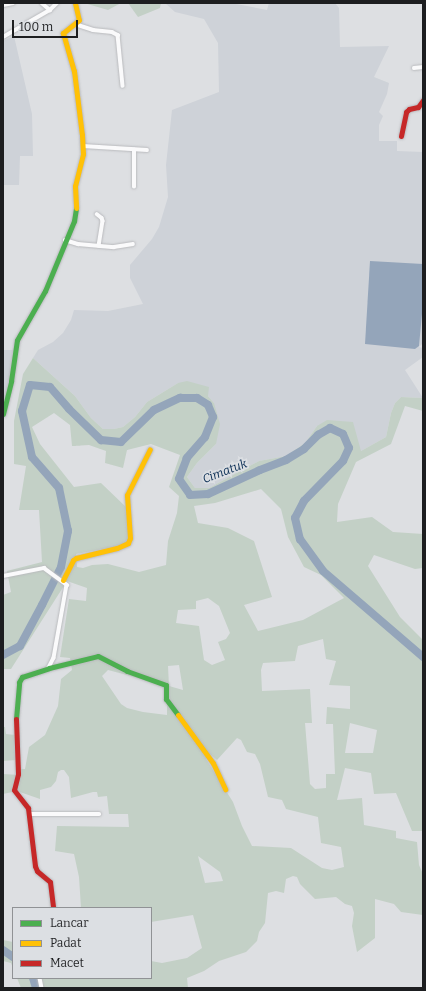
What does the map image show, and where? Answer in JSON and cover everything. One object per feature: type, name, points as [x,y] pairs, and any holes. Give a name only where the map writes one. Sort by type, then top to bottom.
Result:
[{"type":"street","points":[[3,5],[13,3]]},
{"type":"street","points":[[42,3],[50,10]]},
{"type":"street","points":[[3,36],[50,10],[57,3]]},
{"type":"street","points":[[3,414],[19,335],[45,291],[76,212],[75,186],[81,166],[82,146],[74,71],[63,33],[64,30],[79,20],[75,3]]},
{"type":"street","points":[[75,24],[93,30],[112,32],[118,35],[123,86]]},
{"type":"street","points":[[414,68],[423,67]]},
{"type":"street","points":[[401,136],[406,112],[409,109],[418,107],[423,100]]},
{"type":"street","points":[[82,146],[147,150]]},
{"type":"street","points":[[134,150],[134,186]]},
{"type":"street","points":[[97,214],[104,221],[99,246]]},
{"type":"street","points":[[65,240],[78,244],[99,246],[121,246],[133,244]]},
{"type":"street","points":[[62,580],[73,560],[76,558],[117,548],[128,543],[130,538],[127,495],[150,449]]},
{"type":"street","points":[[3,576],[44,568],[66,583],[67,587],[54,658],[49,668]]},
{"type":"street","points":[[52,907],[50,882],[37,871],[35,866],[29,814],[25,803],[14,790],[18,774],[15,729],[19,682],[22,677],[49,668],[98,656],[127,671],[166,685],[166,699],[213,763],[225,789]]},
{"type":"street","points":[[29,814],[99,814]]},
{"type":"shaded area","points":[[84,3],[121,3],[108,10]]},
{"type":"shaded area","points":[[128,3],[161,3],[160,8],[138,17]]},
{"type":"shaded area","points":[[165,3],[231,3],[267,10],[269,3],[335,3],[339,8],[340,47],[389,46],[374,77],[389,83],[387,94],[379,112],[383,116],[379,125],[379,141],[397,141],[397,151],[423,152],[423,343],[419,347],[423,348],[423,357],[405,370],[423,398],[401,397],[395,403],[391,413],[386,437],[361,451],[317,426],[305,443],[286,456],[259,461],[209,488],[195,488],[187,477],[197,463],[216,444],[214,403],[208,396],[178,383],[147,402],[135,417],[123,427],[103,429],[91,418],[75,396],[33,358],[38,350],[53,342],[63,333],[71,320],[74,310],[108,311],[143,304],[130,278],[130,265],[152,239],[159,227],[168,197],[166,165],[172,110],[219,92],[218,43],[204,19],[175,12]]},
{"type":"shaded area","points":[[14,36],[32,114],[33,156],[20,156],[19,185],[3,185],[3,41]]},
{"type":"shaded area","points":[[3,350],[16,350],[3,409]]},
{"type":"shaded area","points":[[33,358],[75,396],[91,418],[103,429],[123,427],[135,417],[147,402],[178,383],[187,381],[209,387],[208,396],[214,403],[220,424],[216,444],[197,463],[187,477],[195,488],[209,488],[259,461],[286,456],[305,443],[317,426],[327,420],[353,422],[361,451],[386,437],[391,413],[395,403],[401,397],[423,398],[423,411],[405,406],[391,444],[356,462],[338,504],[337,522],[372,517],[393,532],[423,534],[423,568],[415,569],[374,555],[368,566],[400,617],[423,640],[423,831],[412,831],[396,793],[374,794],[371,773],[345,768],[337,800],[362,798],[364,825],[396,831],[396,838],[417,842],[419,865],[423,874],[423,915],[401,912],[394,904],[375,899],[375,938],[357,952],[352,926],[354,913],[352,906],[345,904],[336,897],[315,899],[300,884],[297,877],[293,876],[286,879],[284,893],[276,891],[268,893],[265,923],[259,932],[257,941],[246,952],[219,961],[204,971],[187,978],[188,988],[21,988],[17,979],[152,979],[152,961],[162,963],[187,958],[202,948],[193,915],[152,922],[152,907],[81,907],[79,877],[74,854],[55,851],[57,826],[129,827],[128,814],[109,814],[107,796],[98,797],[97,792],[93,792],[71,798],[69,777],[64,770],[58,772],[56,781],[51,787],[40,790],[40,799],[17,791],[3,794],[3,774],[20,775],[20,769],[25,769],[29,747],[45,735],[58,706],[61,679],[72,670],[70,658],[60,657],[69,599],[86,601],[87,588],[67,581],[11,669],[3,669],[3,595],[11,592],[7,571],[42,562],[39,510],[19,510],[26,466],[14,464],[14,421],[23,374]],"holes":[[[54,413],[70,425],[72,446],[89,445],[106,451],[105,463],[123,468],[127,450],[151,444],[180,455],[169,487],[179,496],[177,513],[168,541],[166,565],[139,572],[108,564],[92,565],[83,568],[77,567],[76,554],[124,545],[130,538],[127,508],[101,483],[74,487],[40,444],[32,427]],[[261,489],[281,509],[288,537],[304,567],[321,575],[344,598],[303,620],[258,631],[244,605],[272,597],[254,541],[228,528],[198,523],[194,506],[215,503]],[[208,598],[219,606],[230,633],[226,639],[218,642],[225,660],[212,665],[204,660],[199,626],[176,623],[178,610],[196,609],[196,601]],[[323,639],[326,659],[336,661],[329,685],[350,686],[350,709],[327,707],[326,724],[333,724],[335,774],[326,774],[326,788],[315,789],[310,784],[305,723],[312,723],[310,689],[262,691],[261,670],[263,663],[295,661],[298,646]],[[179,665],[183,690],[169,686],[168,666]],[[108,670],[169,686],[167,690],[167,715],[143,712],[127,708],[121,704],[102,676]],[[350,723],[377,730],[373,753],[345,753]],[[237,738],[241,740],[247,752],[255,754],[260,764],[268,797],[282,800],[286,809],[318,817],[321,843],[341,847],[344,867],[332,870],[322,868],[291,848],[252,846],[242,826],[233,802],[206,759],[210,754],[217,760]],[[198,856],[220,872],[223,881],[205,883]]]},
{"type":"shaded area","points":[[3,727],[5,727],[6,734],[15,735],[16,760],[3,761]]},
{"type":"shaded area","points":[[3,940],[12,942],[12,966],[11,963],[3,961]]},
{"type":"water","points":[[370,261],[423,264],[423,303],[419,346],[415,349],[365,344]]},
{"type":"waterway","name":"Cimatuk","points":[[3,655],[20,646],[42,605],[61,567],[68,531],[59,488],[32,457],[22,411],[30,385],[50,387],[69,409],[101,440],[121,442],[154,410],[180,398],[197,398],[208,405],[213,417],[205,437],[187,458],[179,479],[190,495],[208,494],[260,470],[286,460],[304,449],[318,435],[330,428],[343,434],[349,448],[343,461],[304,501],[295,518],[300,539],[323,571],[423,657]]},
{"type":"waterway","name":"Cimatuk","points":[[3,950],[12,956]]},
{"type":"waterway","name":"Cimatuk","points":[[33,979],[36,988]]},
{"type":"traffic: fast","points":[[3,414],[11,381],[17,340],[45,291],[74,221],[76,208]]},
{"type":"traffic: fast","points":[[16,719],[19,682],[22,677],[49,668],[98,656],[127,671],[166,685],[166,699],[178,715]]},
{"type":"traffic: slow","points":[[75,3],[79,20],[63,33],[74,71],[82,135],[83,154],[75,186],[76,208]]},
{"type":"traffic: slow","points":[[63,580],[73,560],[76,558],[117,548],[128,543],[130,538],[127,495],[150,449]]},
{"type":"traffic: slow","points":[[178,715],[213,763],[225,789]]},
{"type":"traffic: jam","points":[[401,136],[406,112],[409,109],[418,107],[423,100]]},
{"type":"traffic: jam","points":[[16,719],[18,774],[14,790],[28,808],[35,866],[37,871],[50,882],[53,907]]}]
